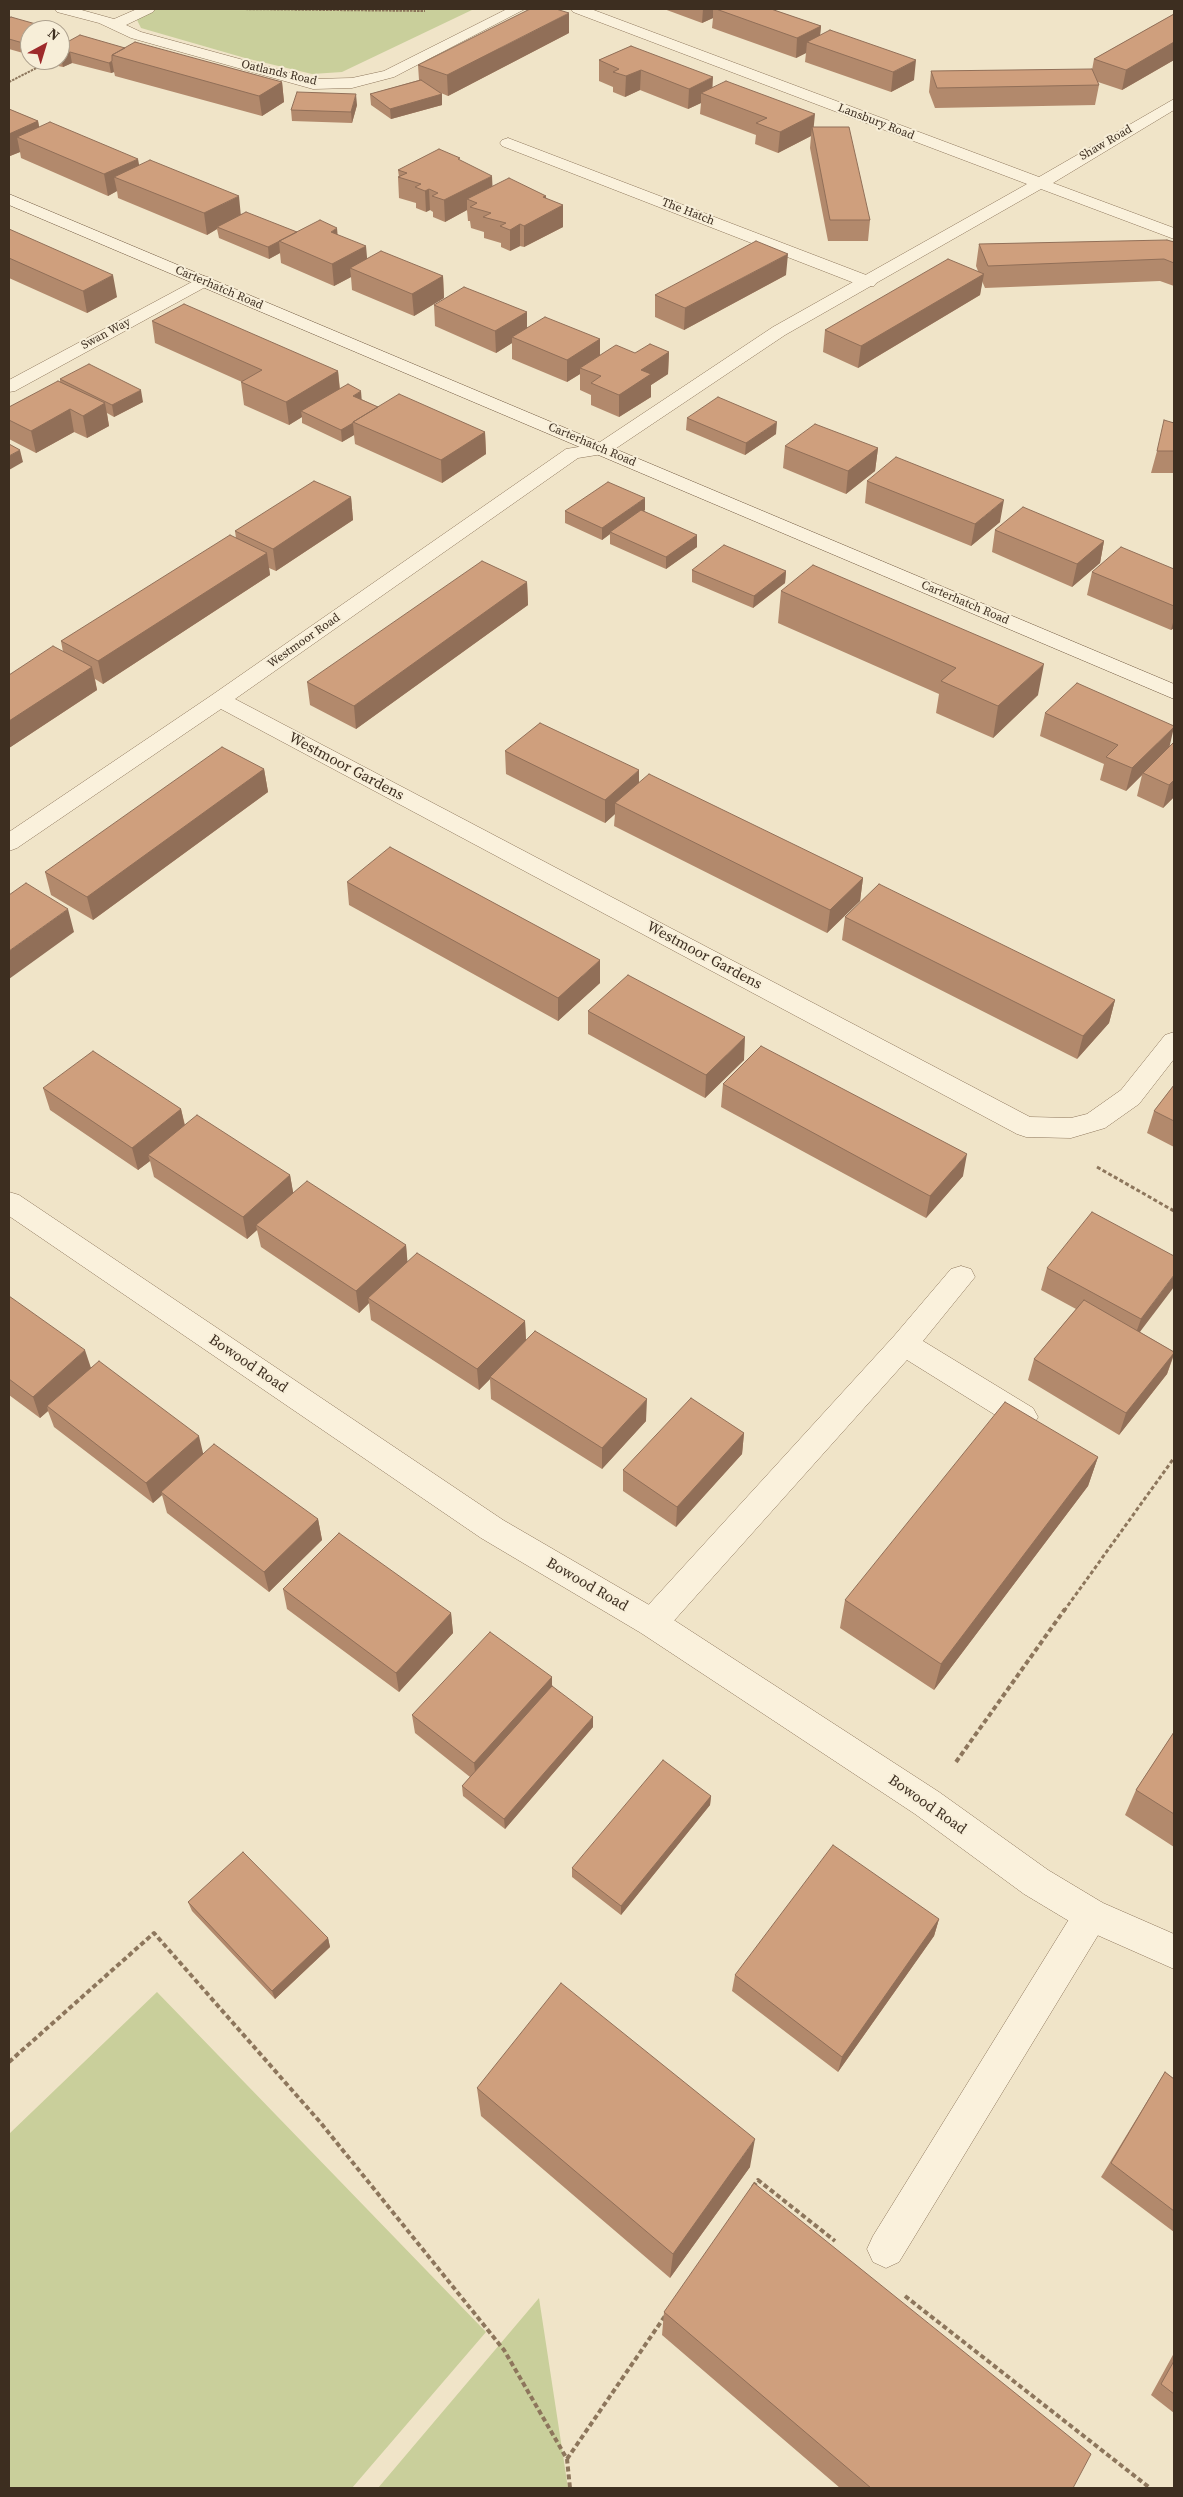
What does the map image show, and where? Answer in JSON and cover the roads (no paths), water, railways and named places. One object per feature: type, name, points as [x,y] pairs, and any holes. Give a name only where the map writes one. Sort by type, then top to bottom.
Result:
[{"type":"street","name":"Oatlands Road","points":[[62,9],[114,25],[136,35],[313,84],[352,83],[389,74],[518,9]]},
{"type":"street","points":[[114,25],[148,9]]},
{"type":"street","name":"Lansbury Road","points":[[578,9],[1174,234]]},
{"type":"street","name":"Shaw Road","points":[[1038,183],[1174,104]]},
{"type":"street","name":"The Hatch","points":[[508,143],[868,282]]},
{"type":"street","points":[[602,450],[779,331],[995,210],[1038,183]]},
{"type":"street","name":"Carterhatch Road","points":[[9,199],[1174,692]]},
{"type":"street","name":"Swan Way","points":[[9,386],[203,281]]},
{"type":"street","name":"Westmoor Road","points":[[9,843],[220,700],[573,454],[602,450]]},
{"type":"street","name":"Westmoor Gardens","points":[[220,700],[1026,1127],[1070,1128],[1096,1121],[1130,1097],[1174,1041]]},
{"type":"street","name":"Bowood Road","points":[[9,1202],[492,1529],[652,1622],[927,1803],[1036,1882],[1091,1915],[1174,1952]]},
{"type":"street","points":[[652,1622],[904,1344],[962,1277]]},
{"type":"street","points":[[904,1344],[1023,1417]]},
{"type":"street","points":[[886,2249],[1091,1915]]}]
